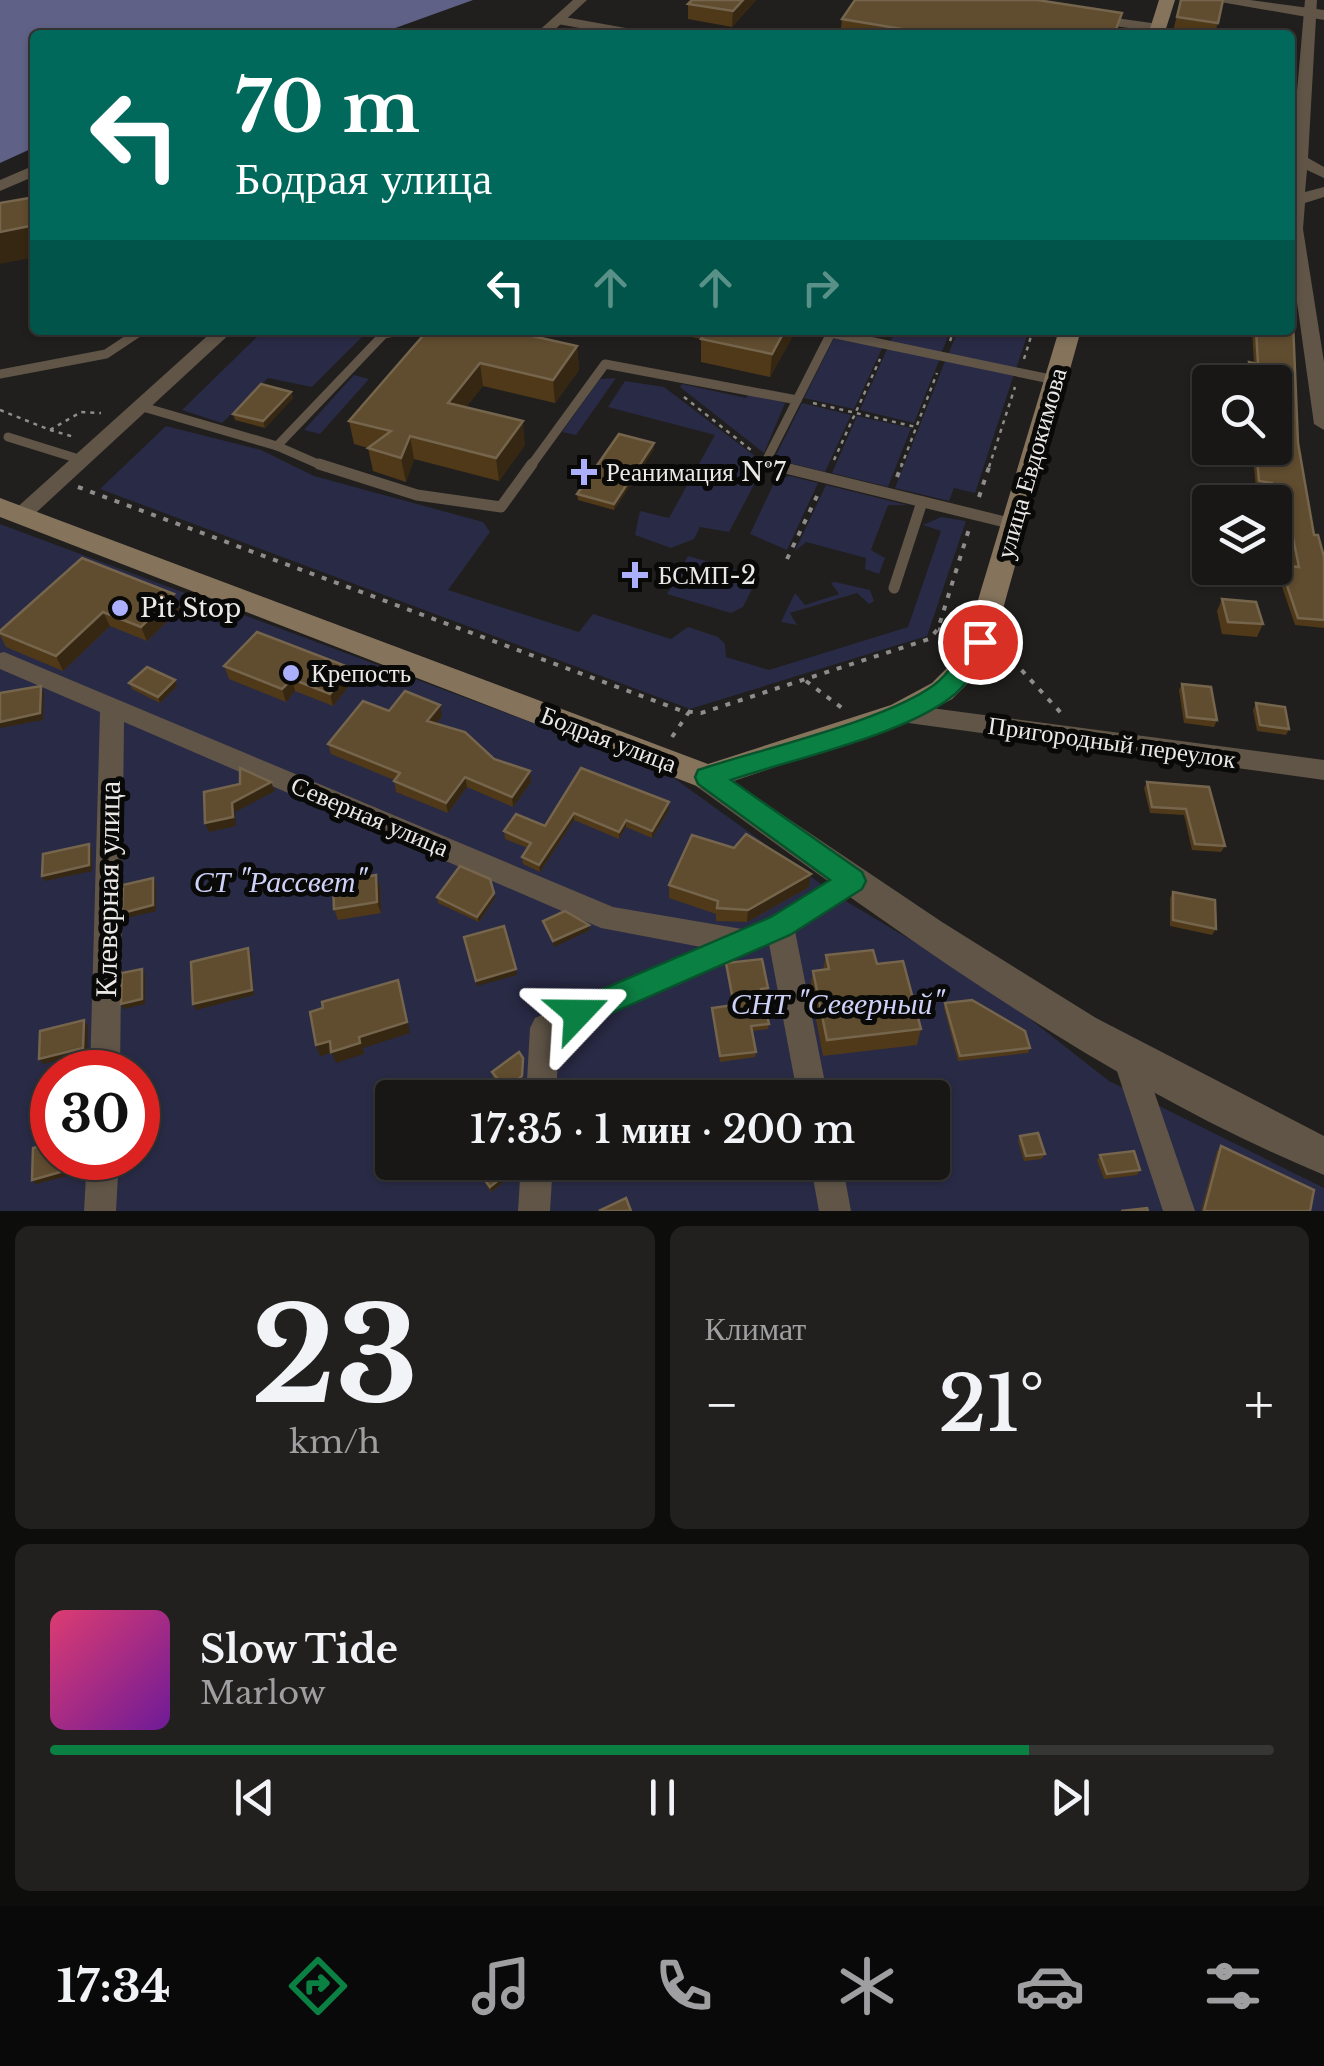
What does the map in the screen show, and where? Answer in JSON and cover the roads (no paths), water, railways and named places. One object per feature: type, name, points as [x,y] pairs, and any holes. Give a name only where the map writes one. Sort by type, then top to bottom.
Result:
[{"type":"main road","points":[[1158,30],[1167,0]]},
{"type":"main road","name":"улица Евдокимова","points":[[708,777],[901,714],[942,691],[964,669],[980,642],[1068,335]]},
{"type":"main road","name":"Бодрая улица","points":[[10,512],[708,777]]},
{"type":"street","points":[[547,30],[580,0]]},
{"type":"street","points":[[1229,1],[1315,9],[1304,87],[1295,211]]},
{"type":"street","points":[[1304,87],[1324,90]]},
{"type":"street","points":[[1300,160],[1324,173]]},
{"type":"street","points":[[0,186],[30,172]]},
{"type":"street","points":[[1297,200],[1324,192]]},
{"type":"street","points":[[1295,242],[1324,424]]},
{"type":"street","points":[[1303,278],[1324,282]]},
{"type":"street","points":[[10,512],[60,480],[220,335]]},
{"type":"street","name":"Северная улица","points":[[4,660],[611,918],[744,942]]},
{"type":"street","name":"Клеверная улица","points":[[105,1050],[112,706]]},
{"type":"street","name":"Пригородный переулок","points":[[901,714],[1324,770]]},
{"type":"street","name":"Бодрая улица","points":[[708,777],[852,881],[1128,1059],[1228,1114],[1324,1156]]},
{"type":"street","points":[[542,1080],[546,1028],[780,926],[852,881]]},
{"type":"street","points":[[780,926],[810,1080]]},
{"type":"street","points":[[1128,1059],[1180,1211]]},
{"type":"street","points":[[100,1211],[102,1180]]},
{"type":"street","points":[[534,1211],[536,1180]]},
{"type":"street","points":[[829,1180],[835,1211]]},
{"type":"lane","points":[[1090,19],[1147,30]]},
{"type":"lane","points":[[558,20],[614,30]]},
{"type":"lane","points":[[0,374],[106,354],[134,335]]},
{"type":"lane","points":[[277,446],[383,335]]},
{"type":"lane","points":[[826,335],[768,458],[773,468],[1013,524]]},
{"type":"lane","points":[[842,335],[1055,380]]},
{"type":"lane","points":[[137,412],[277,446],[332,470],[417,495],[501,507],[604,364],[797,400]]},
{"type":"lane","points":[[8,436],[82,460]]},
{"type":"lane","points":[[894,588],[922,502]]},
{"type":"place","name":"Реанимация №7","points":[[584,472]]},
{"type":"place","name":"БСМП-2","points":[[635,575]]},
{"type":"place","name":"Pit Stop","points":[[120,608]]},
{"type":"place","name":"Крепость","points":[[291,673]]},
{"type":"park label","name":"СТ \"Рассвет\"","points":[[280,882]]},
{"type":"park label","name":"СНТ \"Северный\"","points":[[837,1004]]}]
